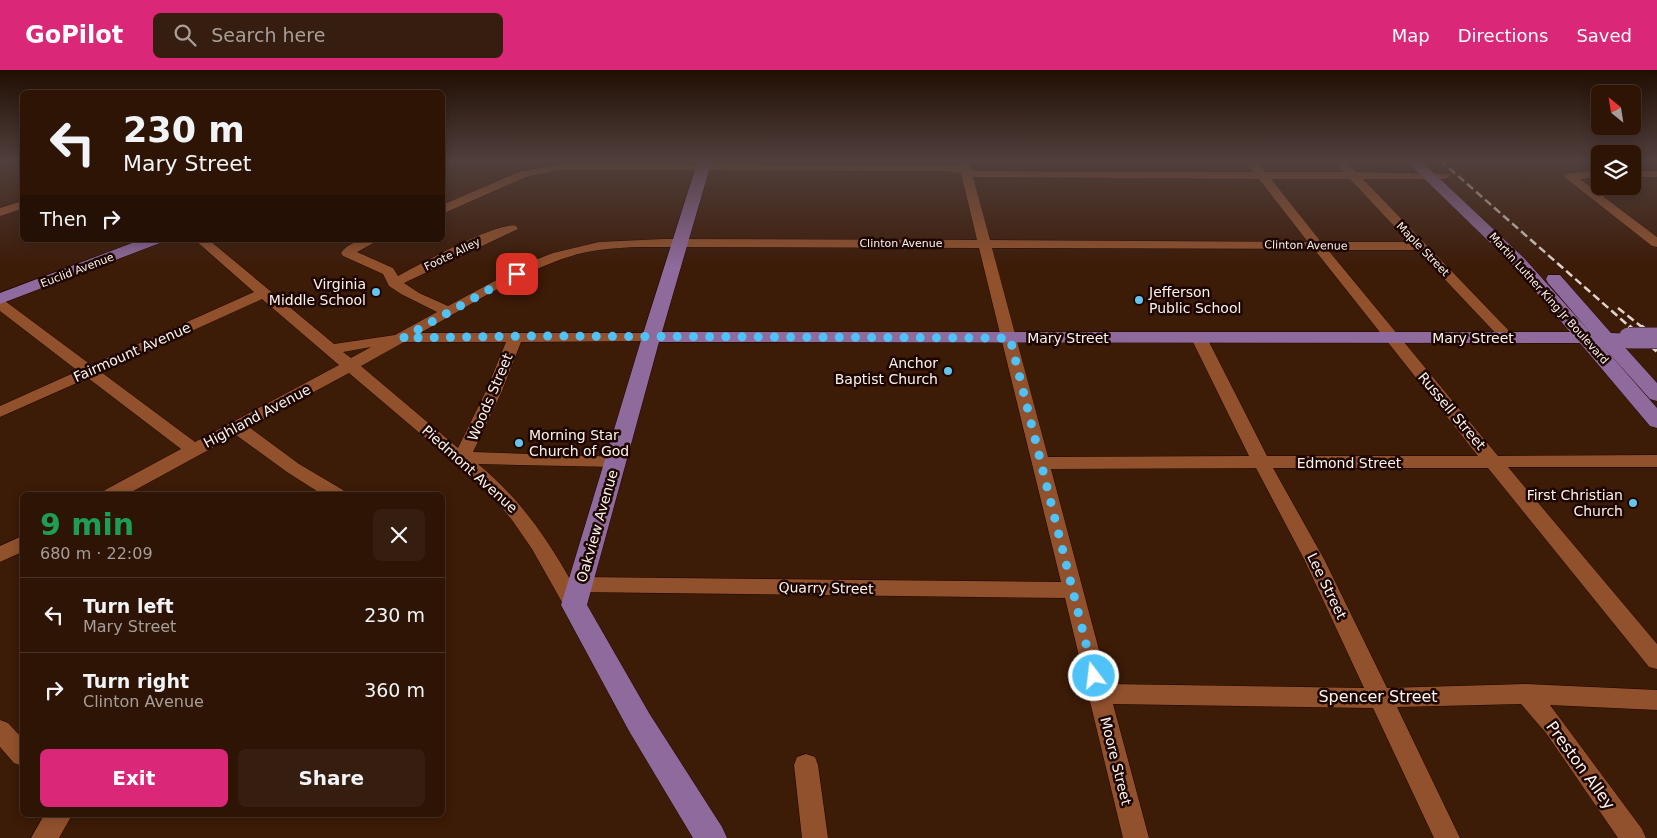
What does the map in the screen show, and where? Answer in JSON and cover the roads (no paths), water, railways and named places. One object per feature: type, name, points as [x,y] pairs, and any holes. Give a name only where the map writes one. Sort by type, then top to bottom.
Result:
[{"type":"main road","name":"Oakview Avenue","points":[[577,595],[651,337],[694,196]]},
{"type":"main road","name":"Martin Luther King Jr Boulevard","points":[[1458,196],[1586,338],[1657,421]]},
{"type":"main road","name":"Martin Luther King Jr Boulevard","points":[[1465,196],[1500,225],[1546,270],[1657,395]]},
{"type":"main road","name":"Euclid Avenue","points":[[0,290],[125,242]]},
{"type":"main road","name":"Euclid Avenue","points":[[0,299],[149,242]]},
{"type":"main road","name":"Mary Street","points":[[651,337],[1657,338]]},
{"type":"main road","name":"Piedmont Avenue","points":[[577,595],[639,722],[711,838]]},
{"type":"street","points":[[445,209],[475,196]]},
{"type":"street","name":"Moore Street","points":[[973,196],[1136,838]]},
{"type":"street","name":"Russell Street","points":[[1279,196],[1391,338],[1657,660]]},
{"type":"street","name":"Maple Street","points":[[1372,196],[1508,338]]},
{"type":"street","points":[[1595,196],[1656,242]]},
{"type":"street","points":[[0,212],[20,205]]},
{"type":"street","name":"Foote Alley","points":[[394,283],[494,234],[512,229]]},
{"type":"street","name":"Piedmont Avenue","points":[[203,242],[462,458],[519,512],[577,595]]},
{"type":"street","points":[[368,242],[350,250],[348,253],[388,271],[394,283],[402,290],[449,312]]},
{"type":"street","name":"Clinton Avenue","points":[[403,338],[534,265],[570,251],[605,244],[1421,246]]},
{"type":"street","name":"Fairmount Avenue","points":[[0,412],[263,293]]},
{"type":"street","points":[[0,304],[194,450]]},
{"type":"street","name":"Mary Street","points":[[331,349],[403,338],[516,336],[651,337]]},
{"type":"street","name":"Woods Street","points":[[462,458],[494,391],[516,336]]},
{"type":"street","name":"Highland Avenue","points":[[117,492],[403,338]]},
{"type":"street","name":"Lee Street","points":[[1199,338],[1262,463],[1314,559],[1447,838]]},
{"type":"street","points":[[237,426],[293,468],[332,492]]},
{"type":"street","points":[[462,458],[615,461]]},
{"type":"street","name":"Edmond Street","points":[[1041,462],[1653,464]]},
{"type":"street","points":[[0,555],[20,543]]},
{"type":"street","name":"Quarry Street","points":[[577,595],[1072,590]]},
{"type":"street","name":"Spencer Street","points":[[1099,694],[1381,698],[1526,694],[1657,700]]},
{"type":"street","name":"Preston Alley","points":[[1526,694],[1554,726],[1633,838]]},
{"type":"street","points":[[0,730],[20,753]]},
{"type":"street","points":[[806,765],[814,838]]},
{"type":"street","points":[[44,838],[58,817]]},
{"type":"railway","points":[[1481,196],[1630,327]]},
{"type":"railway","points":[[1618,308],[1642,327]]},
{"type":"railway","points":[[1629,326],[1657,351]]},
{"type":"railway","points":[[1641,326],[1657,339]]},
{"type":"place","name":"Virginia Middle School","points":[[376,292]]},
{"type":"place","name":"Jefferson Public School","points":[[1139,300]]},
{"type":"place","name":"Anchor Baptist Church","points":[[948,371]]},
{"type":"place","name":"Morning Star Church of God","points":[[519,443]]},
{"type":"place","name":"First Christian Church","points":[[1633,503]]}]
